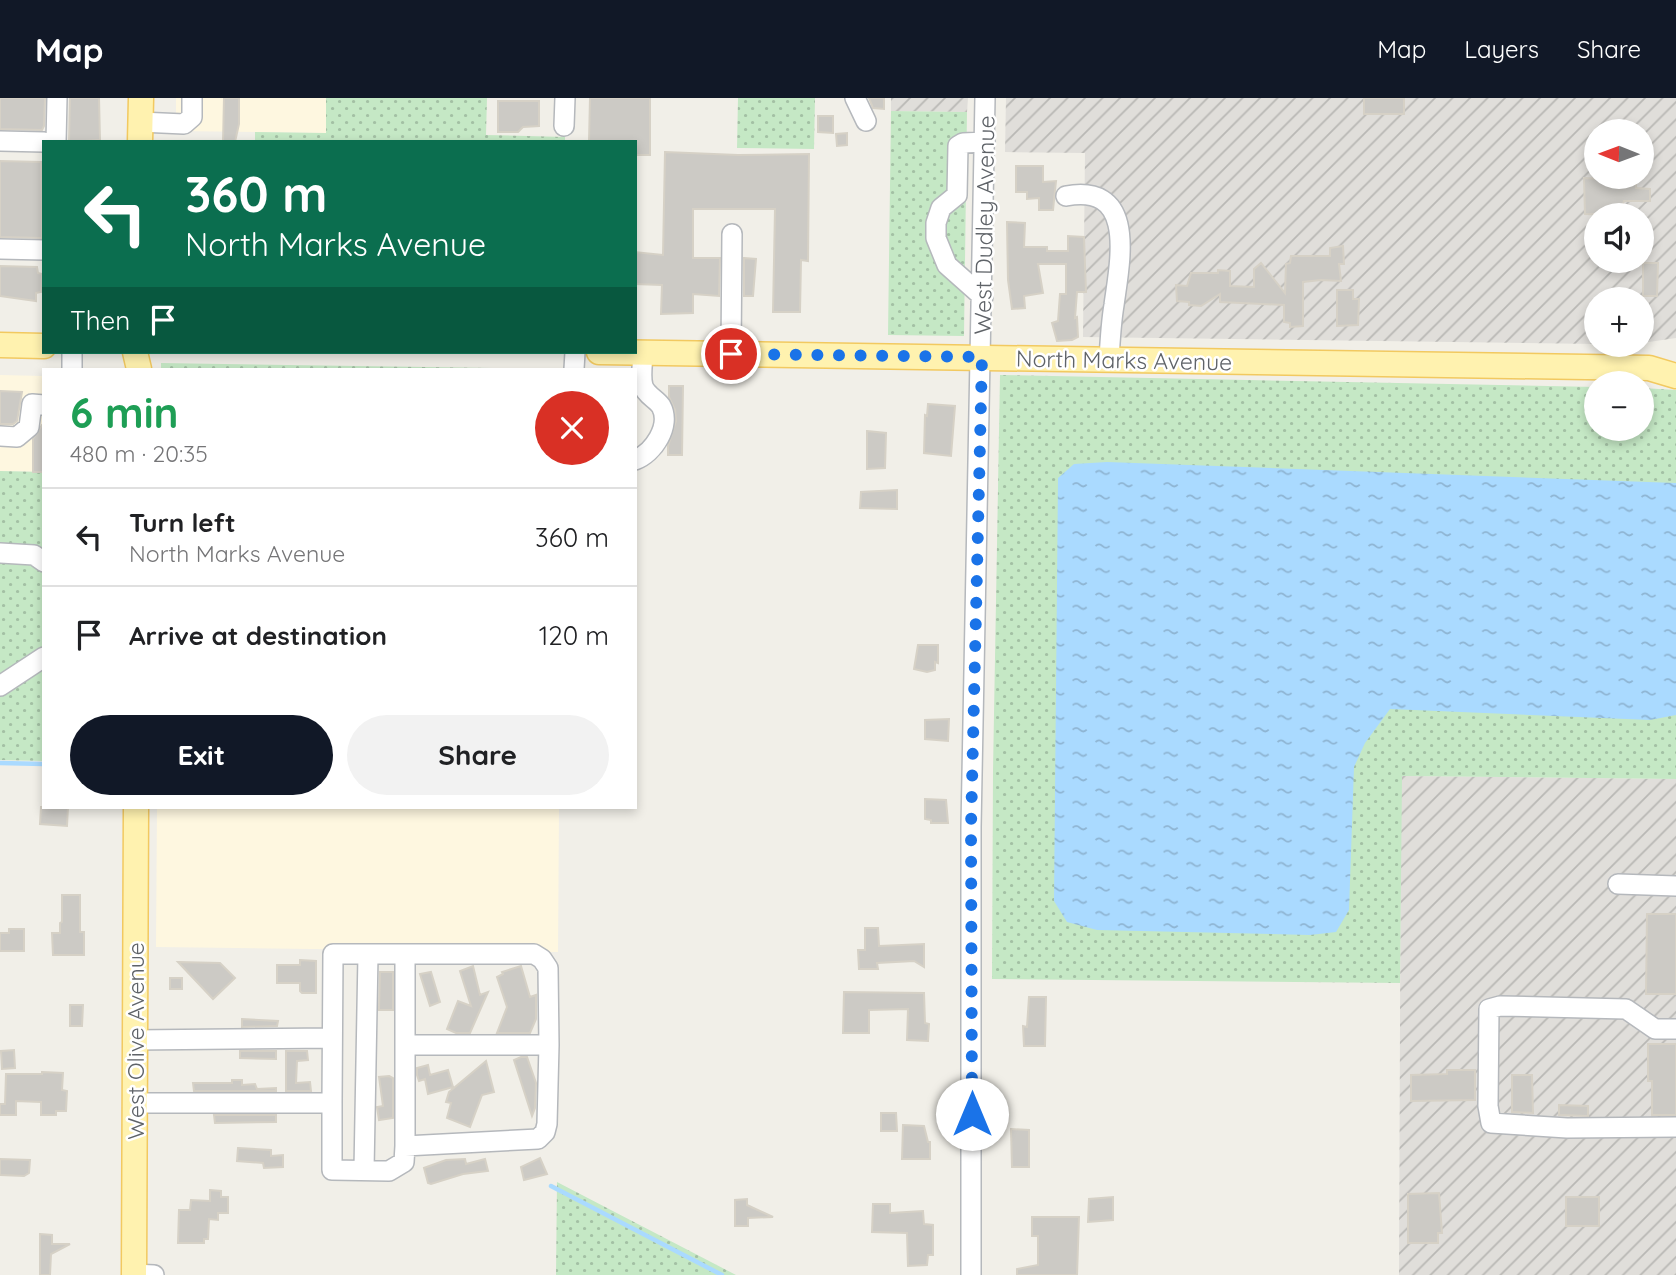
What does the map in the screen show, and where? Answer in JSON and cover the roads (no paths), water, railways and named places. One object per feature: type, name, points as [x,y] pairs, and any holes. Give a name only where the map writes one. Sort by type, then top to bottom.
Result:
[{"type":"main road","points":[[0,345],[42,346]]},
{"type":"main road","name":"North Marks Avenue","points":[[637,352],[1649,369],[1676,376]]},
{"type":"main road","name":"North Marks Avenue","points":[[1649,369],[1676,361]]},
{"type":"main road","name":"West Olive Avenue","points":[[136,809],[135,1103],[140,1275]]},
{"type":"street","points":[[56,140],[57,98]]},
{"type":"street","points":[[140,121],[184,124],[192,117],[192,98]]},
{"type":"street","points":[[564,126],[565,98]]},
{"type":"street","points":[[855,98],[866,121]]},
{"type":"street","name":"West Dudley Avenue","points":[[971,1275],[971,827],[985,98]]},
{"type":"street","points":[[0,141],[42,142]]},
{"type":"street","points":[[983,297],[947,265],[936,238],[936,223],[941,208],[957,195],[958,146],[963,143],[985,142]]},
{"type":"street","points":[[1066,196],[1085,194],[1102,198],[1111,209],[1121,232],[1109,360]]},
{"type":"street","points":[[731,354],[732,234]]},
{"type":"street","points":[[0,249],[42,250]]},
{"type":"street","points":[[637,459],[650,451],[664,425],[664,413],[660,404],[650,397],[643,385],[643,352]]},
{"type":"street","points":[[0,436],[17,437],[29,427],[32,404],[42,405]]},
{"type":"street","points":[[0,553],[34,555],[42,561]]},
{"type":"street","points":[[0,686],[42,658]]},
{"type":"street","points":[[1618,884],[1676,886]]},
{"type":"street","points":[[405,954],[404,1162],[389,1171],[331,1170],[333,954],[368,955],[405,954],[534,954],[548,968],[549,1045],[547,1124],[545,1132],[538,1139],[405,1146]]},
{"type":"street","points":[[364,1170],[368,955]]},
{"type":"street","points":[[1676,1029],[1655,1030],[1626,1009],[1500,1006],[1489,1009],[1488,1106],[1491,1123],[1567,1128],[1676,1127]]},
{"type":"street","points":[[135,1040],[332,1038]]},
{"type":"street","points":[[405,1045],[549,1045]]},
{"type":"street","points":[[135,1103],[331,1103]]},
{"type":"water","points":[[1107,462],[1676,483],[1676,715],[1650,720],[1390,709],[1365,743],[1354,767],[1349,910],[1336,932],[1310,935],[1097,930],[1067,922],[1054,901],[1058,478],[1074,464]]},
{"type":"waterway","points":[[0,763],[42,764]]},
{"type":"waterway","points":[[551,1186],[722,1275]]}]
